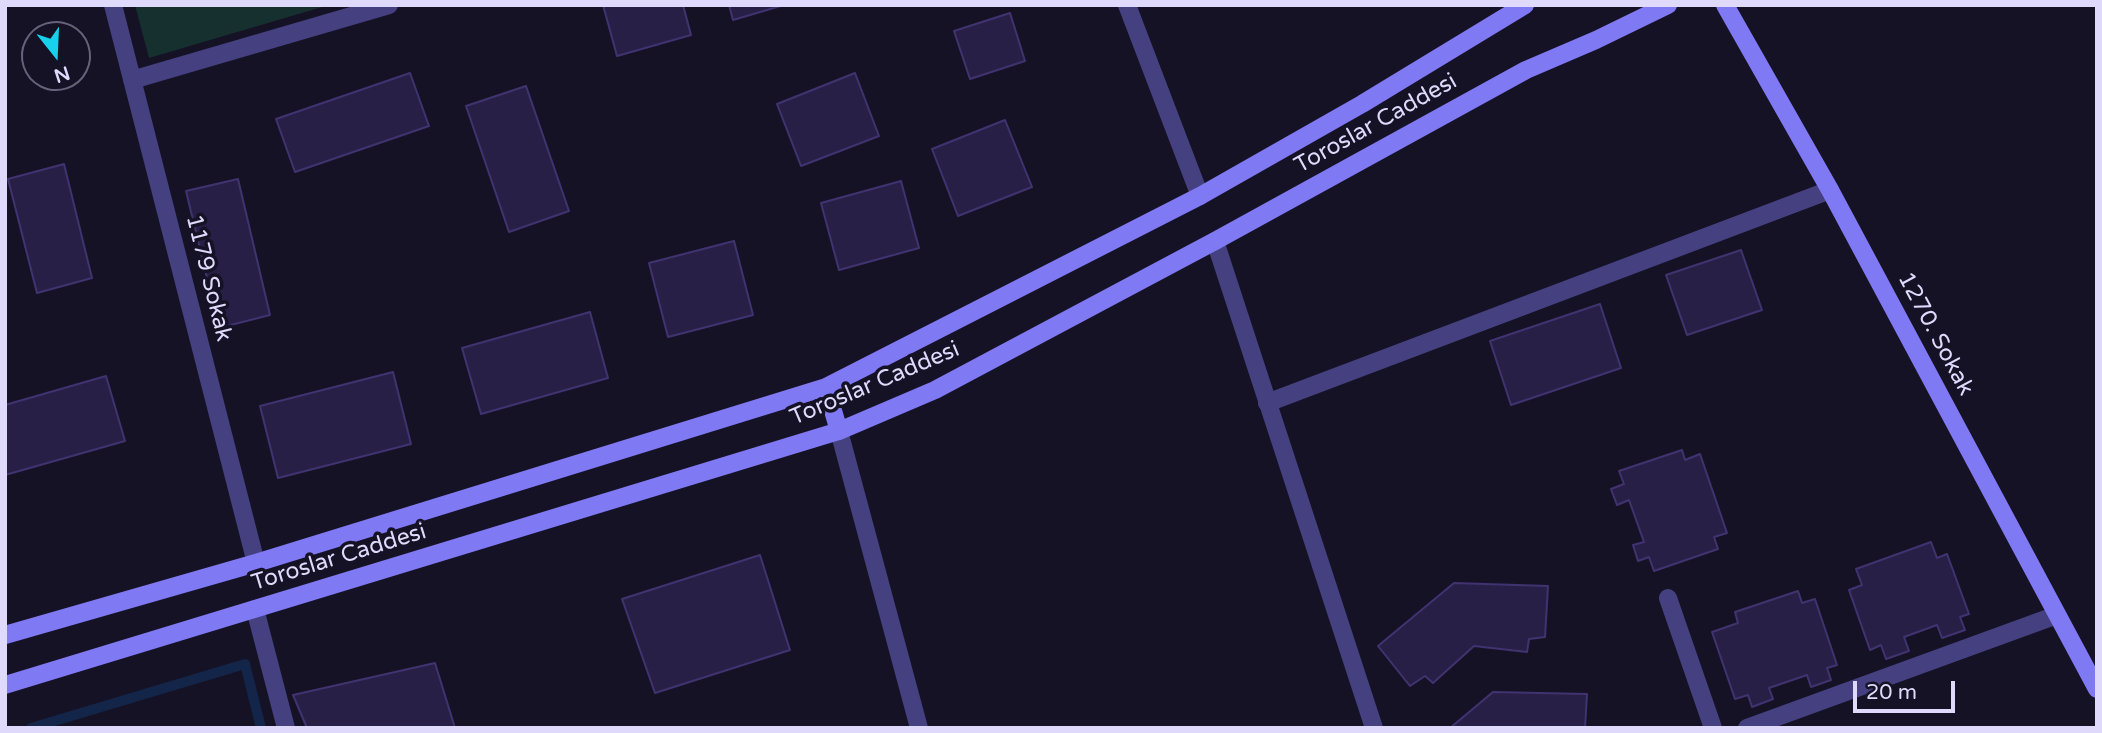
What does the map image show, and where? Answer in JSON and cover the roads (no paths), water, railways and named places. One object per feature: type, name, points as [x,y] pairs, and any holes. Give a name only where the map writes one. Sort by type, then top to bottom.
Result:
[{"type":"street","name":"1179 Sokak","points":[[113,5],[256,563]]},
{"type":"street","points":[[132,80],[389,5]]},
{"type":"street","points":[[1127,5],[1200,196]]},
{"type":"street","name":"Toroslar Caddesi","points":[[5,635],[256,563],[826,387],[1200,196],[1362,104],[1525,5]]},
{"type":"street","name":"Toroslar Caddesi","points":[[5,685],[839,431],[934,390],[1215,241],[1526,70],[1668,5]]},
{"type":"street","name":"1270. Sokak","points":[[1725,5],[1830,190],[2097,689]]},
{"type":"street","points":[[1267,403],[1830,190]]},
{"type":"street","points":[[1215,241],[1374,728]]},
{"type":"street","points":[[826,387],[919,728]]},
{"type":"street","points":[[1668,598],[1713,728]]},
{"type":"street","points":[[255,609],[286,728]]},
{"type":"street","points":[[1747,728],[2057,615]]},
{"type":"waterway","points":[[31,728],[245,664],[261,728]]}]
